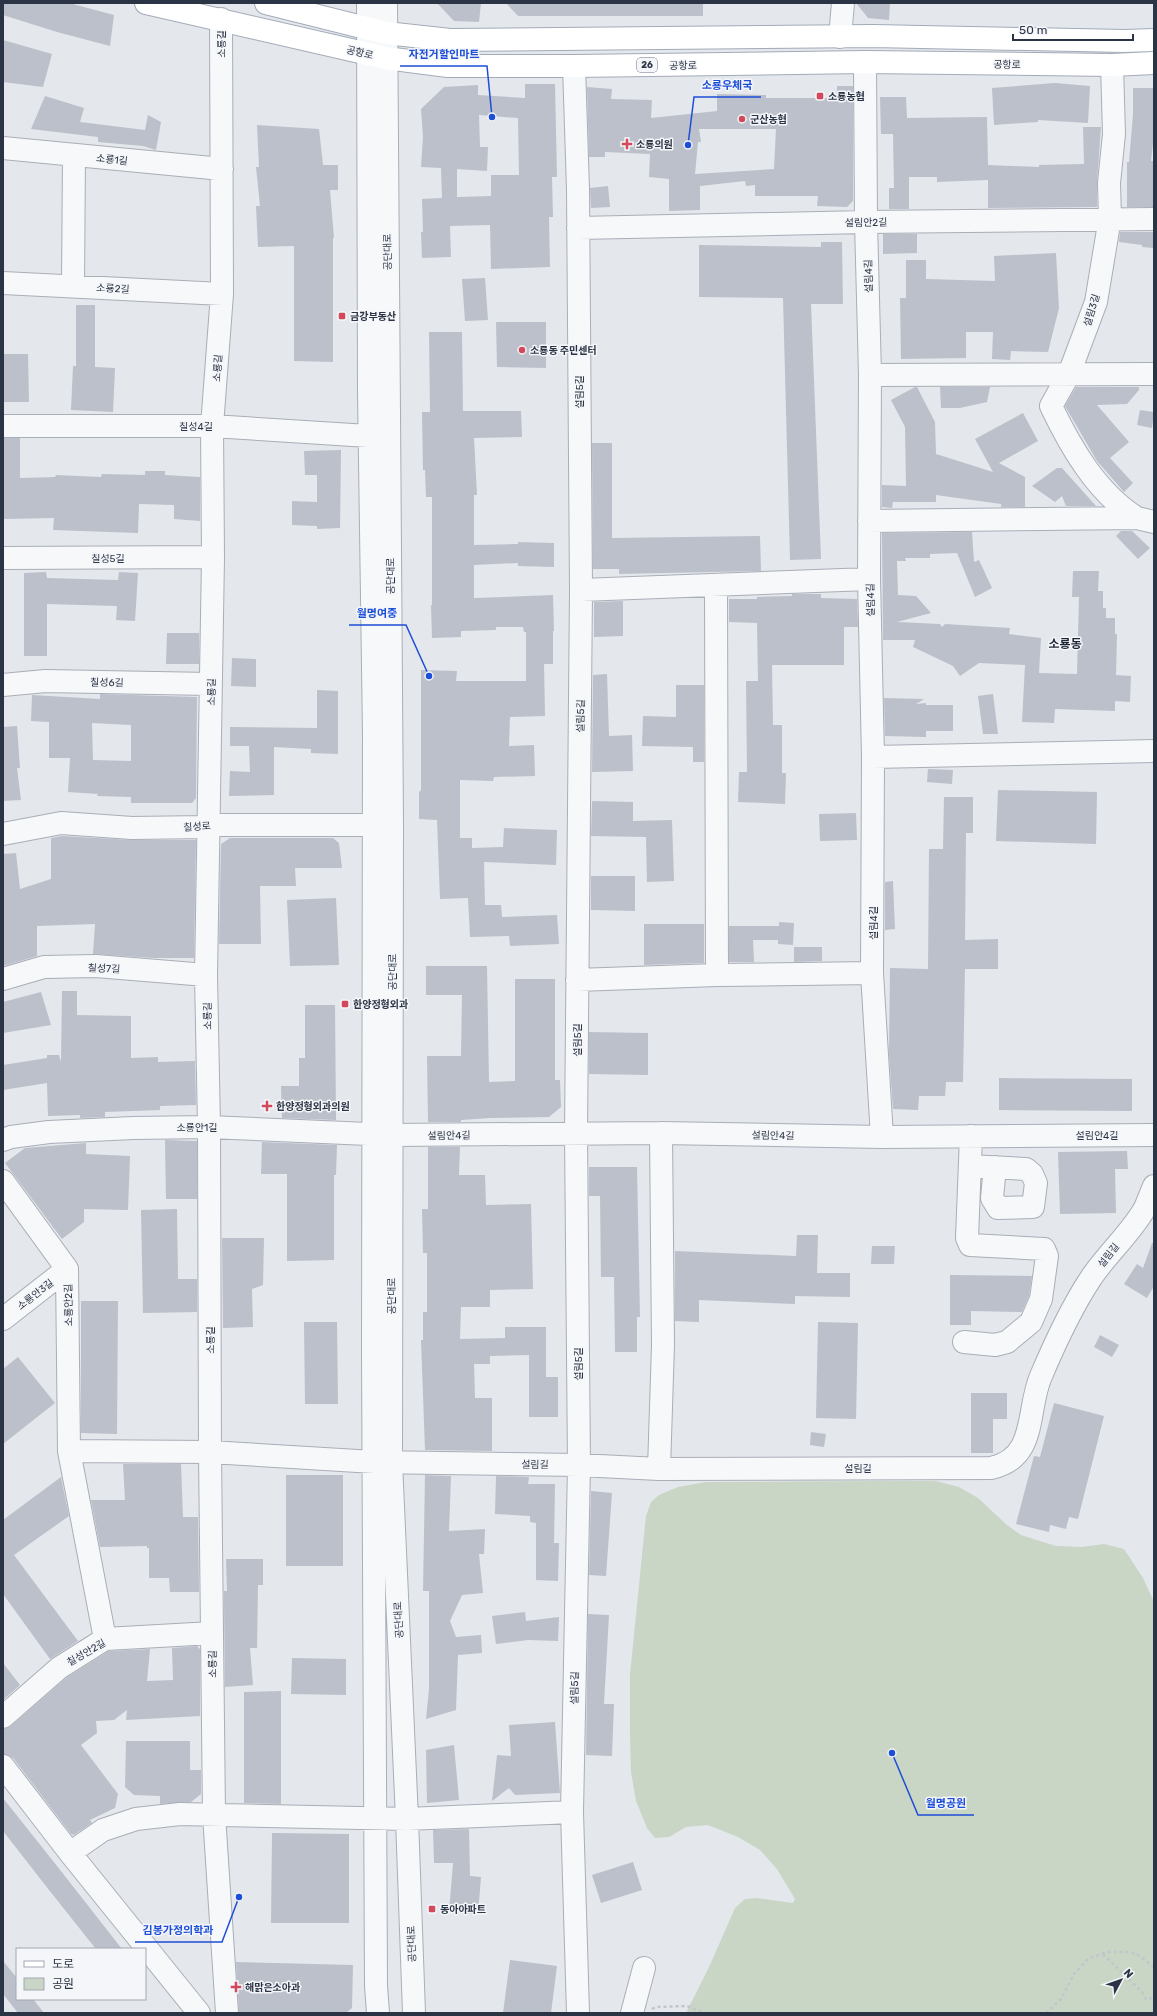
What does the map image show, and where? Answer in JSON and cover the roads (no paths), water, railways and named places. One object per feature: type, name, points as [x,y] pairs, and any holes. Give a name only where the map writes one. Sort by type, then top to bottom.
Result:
[{"type":"main road","name":"공항로","points":[[146,3],[377,56],[448,66],[574,66],[865,62],[1112,65],[1154,63]]},
{"type":"main road","points":[[266,3],[377,30],[458,40],[840,37],[1124,41],[1154,40]]},
{"type":"street","name":"공단대로","points":[[368,3],[377,30],[383,825],[383,1462],[375,1819],[376,1986],[378,2013]]},
{"type":"street","name":"공단대로","points":[[377,30],[386,3]]},
{"type":"street","points":[[840,37],[843,3]]},
{"type":"street","name":"소룡길","points":[[221,19],[222,294],[212,426],[213,557],[206,975],[209,1127],[210,1452],[214,1814],[227,2013]]},
{"type":"street","name":"설림4길","points":[[865,62],[866,222],[870,375],[869,579],[873,757],[872,973],[882,1137]]},
{"type":"street","name":"설림3길","points":[[1112,65],[1114,134],[1109,183],[1110,218],[1096,302],[1069,374],[1050,406],[1065,435],[1086,468],[1121,508],[1146,520]]},
{"type":"street","name":"설림5길","points":[[574,66],[578,228],[581,590],[576,1133],[579,1465],[572,1812],[578,2013]]},
{"type":"street","name":"소룡1길","points":[[3,148],[222,169]]},
{"type":"street","points":[[73,286],[74,155]]},
{"type":"street","name":"설림안2길","points":[[578,228],[1110,218],[1154,219]]},
{"type":"street","name":"소룡2길","points":[[3,282],[222,294]]},
{"type":"street","points":[[870,375],[1154,374]]},
{"type":"street","name":"칠성4길","points":[[3,426],[212,426],[379,437]]},
{"type":"street","points":[[869,521],[1146,520]]},
{"type":"street","name":"칠성5길","points":[[3,558],[213,557]]},
{"type":"street","points":[[581,590],[869,579]]},
{"type":"street","points":[[716,586],[717,975]]},
{"type":"street","name":"칠성6길","points":[[3,685],[45,681],[211,684]]},
{"type":"street","points":[[873,757],[1154,751]]},
{"type":"street","name":"칠성로","points":[[3,834],[61,823],[132,828],[205,827],[208,825],[383,825]]},
{"type":"street","name":"칠성7길","points":[[3,979],[44,967],[96,966],[206,975]]},
{"type":"street","points":[[577,980],[717,975],[872,973]]},
{"type":"street","name":"소룡안1길","points":[[3,1140],[11,1137],[56,1132],[133,1128],[209,1127],[383,1135]]},
{"type":"street","name":"설림안4길","points":[[383,1135],[576,1133],[882,1137],[1154,1135]]},
{"type":"street","points":[[659,1469],[663,1345],[661,1133]]},
{"type":"street","points":[[964,1342],[995,1344],[1006,1342],[1031,1322],[1041,1300],[1047,1256],[1044,1249],[970,1245],[967,1238],[971,1136]]},
{"type":"street","points":[[970,1166],[995,1167]]},
{"type":"street","name":"소룡안2길","points":[[3,1181],[67,1269],[69,1451],[105,1639]]},
{"type":"street","name":"설림길","points":[[69,1451],[210,1452],[383,1462],[579,1465],[659,1469],[983,1468],[1003,1465],[1013,1459],[1021,1450],[1040,1378],[1059,1336],[1090,1279],[1144,1209],[1154,1186]]},
{"type":"street","name":"소룡안3길","points":[[3,1319],[67,1269]]},
{"type":"street","name":"공단대로","points":[[383,1462],[407,1819],[414,2013]]},
{"type":"street","name":"칠성안2길","points":[[3,1717],[59,1668],[105,1639],[212,1633]]},
{"type":"street","points":[[3,1766],[70,1853],[199,2013]]},
{"type":"street","points":[[70,1853],[103,1830],[136,1819],[180,1814],[407,1819],[572,1812]]},
{"type":"street","points":[[641,2011],[644,1968]]},
{"type":"place","name":"소룡농협","points":[[820,96]]},
{"type":"place","name":"자전거할인마트","points":[[492,117]]},
{"type":"place","name":"군산농협","points":[[742,119]]},
{"type":"place","name":"소룡의원","points":[[627,144]]},
{"type":"place","name":"소룡우체국","points":[[688,145]]},
{"type":"place","name":"금강부동산","points":[[342,316]]},
{"type":"place","name":"소룡동 주민센터","points":[[522,350]]},
{"type":"place","name":"월명여중","points":[[429,676]]},
{"type":"place","name":"한양정형외과","points":[[345,1004]]},
{"type":"place","name":"한양정형외과의원","points":[[267,1106]]},
{"type":"place","name":"월명공원","points":[[892,1753]]},
{"type":"place","name":"김봉가정의학과","points":[[239,1897]]},
{"type":"place","name":"동아아파트","points":[[432,1909]]},
{"type":"place","name":"해맑은소아과","points":[[236,1987]]},
{"type":"district","name":"소룡동","points":[[1065,644]]}]
